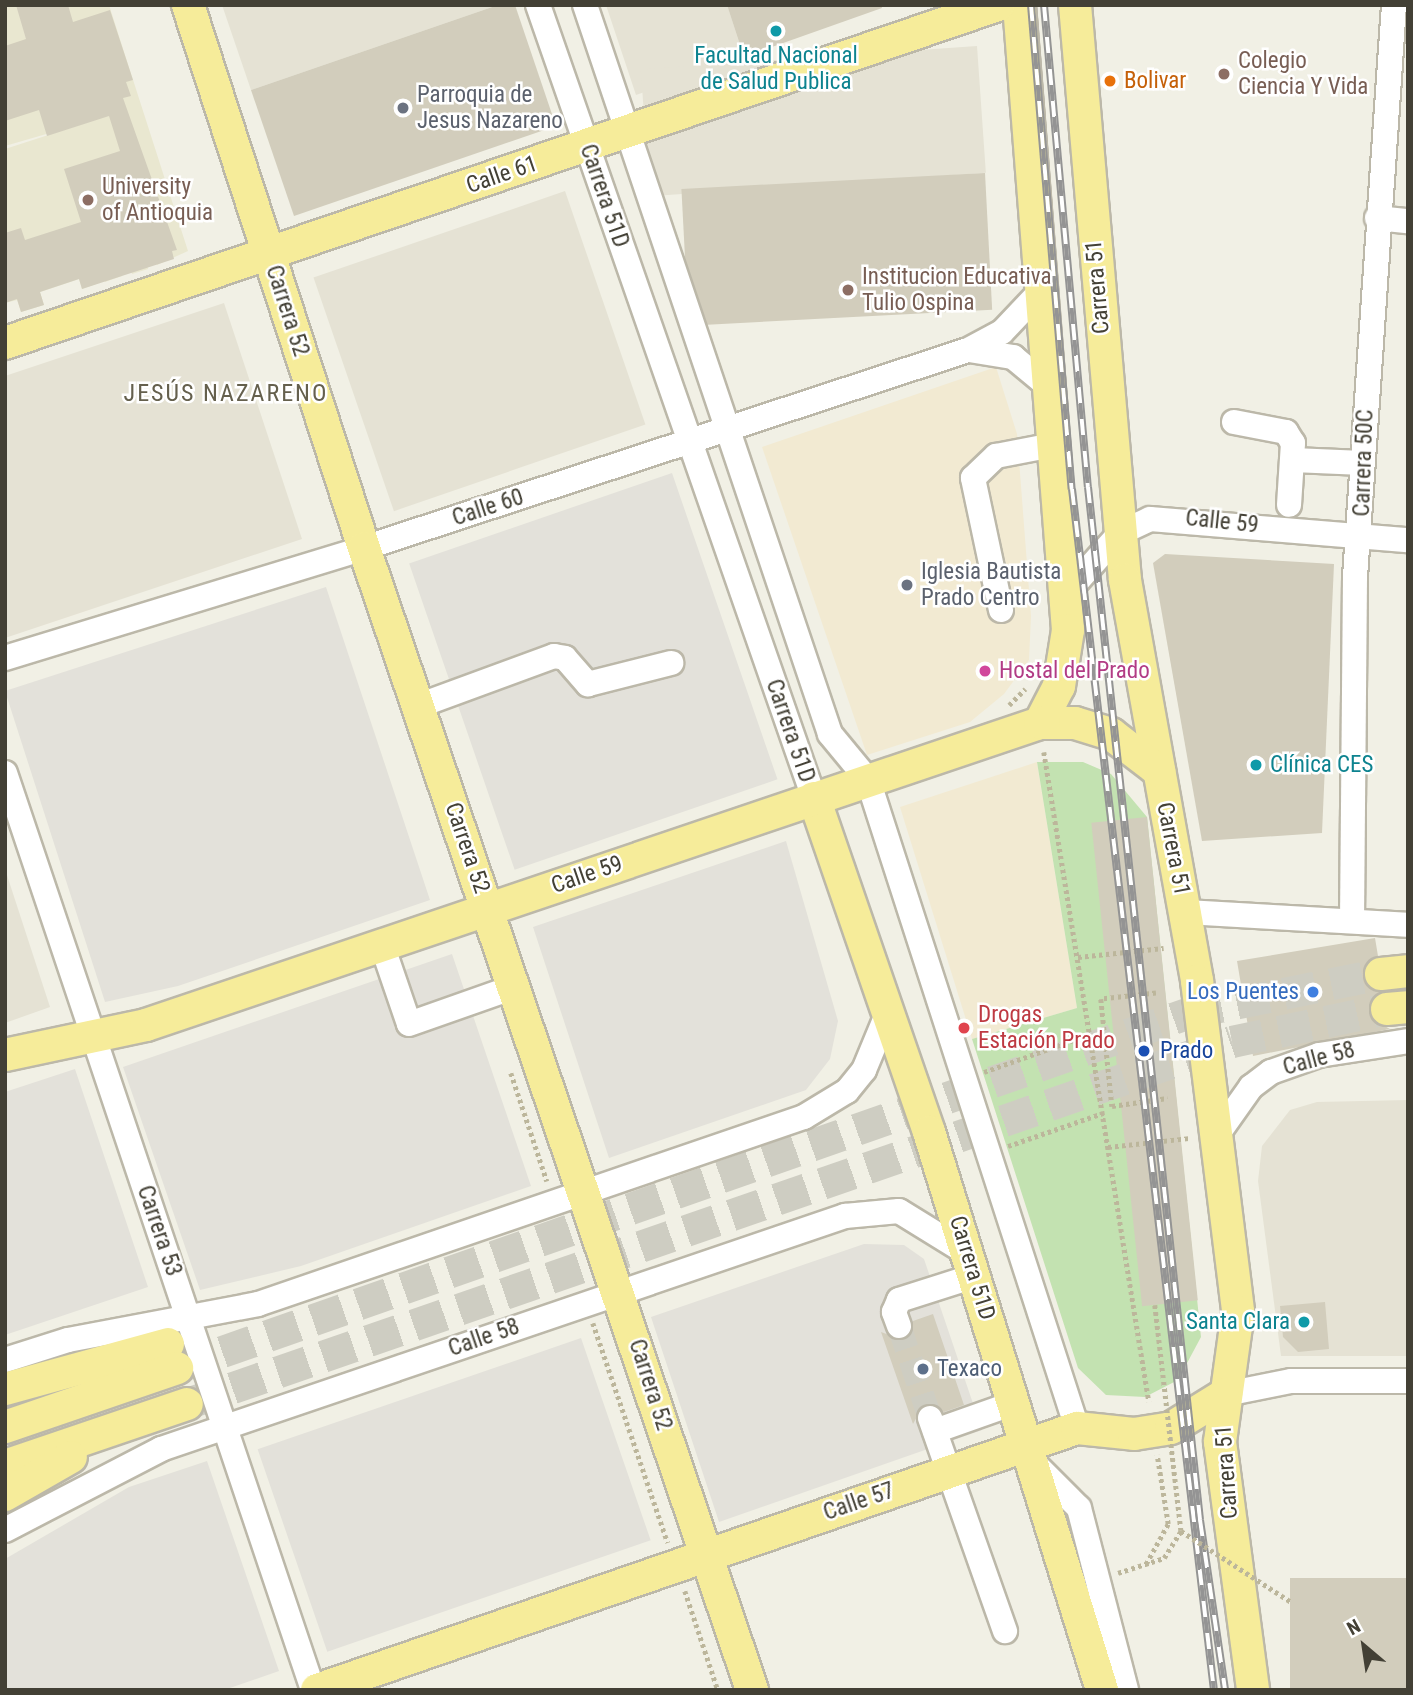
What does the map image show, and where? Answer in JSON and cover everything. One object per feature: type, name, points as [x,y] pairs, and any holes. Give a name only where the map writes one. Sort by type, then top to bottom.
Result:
[{"type":"main road","name":"Carrera 52","points":[[188,5],[364,548],[620,1293],[752,1690]]},
{"type":"main road","name":"Calle 61","points":[[5,343],[998,5]]},
{"type":"main road","points":[[1019,5],[1066,594],[1065,666],[1043,737]]},
{"type":"main road","name":"Carrera 51","points":[[1075,5],[1120,533],[1185,912],[1203,1136],[1238,1312],[1220,1445],[1253,1690]]},
{"type":"main road","name":"Calle 59","points":[[5,1055],[146,1025],[868,780],[1043,737],[1074,723],[1111,734],[1159,771]]},
{"type":"main road","points":[[834,854],[845,814],[868,780]]},
{"type":"main road","name":"Carrera 51D","points":[[814,798],[971,1264],[1102,1690]]},
{"type":"main road","points":[[5,1390],[173,1356],[5,1427]]},
{"type":"main road","name":"Calle 57","points":[[315,1690],[948,1471],[1029,1452],[1077,1428],[1154,1433],[1226,1394]]},
{"type":"main road","points":[[5,1466],[187,1404]]},
{"type":"main road","points":[[5,1495],[126,1424]]},
{"type":"street","name":"Carrera 51D","points":[[538,5],[814,798]]},
{"type":"street","name":"Carrera 51D","points":[[585,5],[830,734],[868,780],[1077,1428]]},
{"type":"street","name":"Carrera 50C","points":[[1352,921],[1355,577],[1362,536],[1363,463],[1377,218],[1394,5]]},
{"type":"street","points":[[1377,218],[1408,221]]},
{"type":"street","name":"Calle 60","points":[[5,657],[364,548],[968,350],[1002,332],[1040,292]]},
{"type":"street","name":"Calle 60","points":[[968,350],[1013,356],[1048,386]]},
{"type":"street","points":[[1234,422],[1286,432],[1293,460],[1289,505]]},
{"type":"street","points":[[1001,610],[973,478],[996,456],[1053,445]]},
{"type":"street","points":[[1293,460],[1363,463]]},
{"type":"street","name":"Calle 59","points":[[1120,533],[1169,517],[1408,540]]},
{"type":"street","points":[[1066,594],[1120,533]]},
{"type":"street","points":[[418,706],[554,656],[565,658],[588,684],[671,663]]},
{"type":"street","name":"Carrera 53","points":[[5,773],[315,1690]]},
{"type":"street","points":[[1185,912],[1408,925]]},
{"type":"street","points":[[382,945],[409,1024],[514,987]]},
{"type":"street","points":[[5,1360],[188,1316],[258,1304],[825,1106],[864,1070],[888,1012]]},
{"type":"street","name":"Calle 58","points":[[1203,1136],[1251,1087],[1271,1072],[1319,1055],[1408,1041]]},
{"type":"street","name":"Calle 58","points":[[5,1530],[111,1470],[225,1427],[869,1210],[917,1218],[971,1264]]},
{"type":"street","points":[[899,1326],[894,1312],[899,1300],[971,1264]]},
{"type":"street","name":"Calle 57","points":[[1226,1394],[1291,1381],[1408,1381]]},
{"type":"street","points":[[1005,1631],[932,1425],[1014,1403]]},
{"type":"street","name":"Carrera 51D","points":[[1029,1452],[1079,1508],[1101,1579],[1108,1634],[1126,1690]]},
{"type":"path","points":[[1001,713],[1029,681]]},
{"type":"path","points":[[1043,737],[1149,1402]]},
{"type":"path","points":[[1078,957],[1168,947]]},
{"type":"path","points":[[1156,993],[1101,999],[1112,1106],[1167,1098]]},
{"type":"path","points":[[980,1074],[1090,1034]]},
{"type":"path","points":[[1094,1057],[1107,1055]]},
{"type":"path","points":[[1003,1148],[1103,1113]]},
{"type":"path","points":[[1108,1147],[1203,1136]]},
{"type":"path","points":[[1101,1579],[1164,1558],[1181,1531],[1155,1306]]},
{"type":"path","points":[[592,1321],[670,1548]]},
{"type":"path","points":[[1146,1564],[1168,1524],[1157,1451]]},
{"type":"path","points":[[1181,1531],[1291,1602]]},
{"type":"path","points":[[681,1581],[718,1690]]},
{"type":"shaded area","name":"University of Antioquia","points":[[5,5],[109,5],[188,251],[157,265],[154,256],[146,260],[148,269],[132,274],[129,265],[119,268],[122,276],[105,282],[102,272],[93,275],[96,284],[82,289],[79,279],[40,292],[44,305],[21,312],[17,300],[5,303],[5,149],[98,119],[5,146]]},
{"type":"shaded area","points":[[222,5],[498,5],[251,90]]},
{"type":"shaded area","points":[[606,5],[727,5],[744,57],[636,95]]},
{"type":"shaded area","points":[[977,46],[986,173],[650,196],[641,70]]},
{"type":"shaded area","points":[[565,191],[645,425],[394,511],[313,278]]},
{"type":"shaded area","points":[[224,303],[302,539],[5,638],[5,376]]},
{"type":"shaded area","points":[[996,367],[1017,434],[1031,616],[1029,660],[1004,694],[970,722],[867,755],[762,447]]},
{"type":"shaded area","points":[[672,473],[777,779],[515,870],[409,564]]},
{"type":"shaded area","points":[[326,587],[430,900],[178,986],[105,1002],[5,691]]},
{"type":"shaded area","points":[[1037,762],[1077,1008],[972,1039],[900,807]]},
{"type":"shaded area","points":[[786,841],[838,1021],[830,1059],[806,1090],[609,1158],[533,927]]},
{"type":"shaded area","points":[[5,869],[50,1007],[5,1023]]},
{"type":"shaded area","points":[[452,954],[531,1186],[301,1266],[200,1290],[123,1067]]},
{"type":"shaded area","points":[[75,1069],[148,1287],[5,1335],[5,1092]]},
{"type":"shaded area","points":[[1408,1100],[1408,1356],[1281,1356],[1258,1181],[1262,1146],[1290,1110],[1317,1102]]},
{"type":"shaded area","points":[[864,1244],[904,1245],[924,1259],[982,1430],[719,1522],[651,1317]]},
{"type":"shaded area","points":[[581,1338],[651,1540],[327,1652],[258,1449]]},
{"type":"shaded area","points":[[207,1461],[279,1671],[224,1690],[5,1690],[5,1559],[129,1487]]},
{"type":"green space","points":[[1037,762],[1083,762],[1111,774],[1147,817],[1201,1337],[1178,1380],[1145,1397],[1106,1395],[1078,1368],[972,1039],[1077,1008]]},
{"type":"building","points":[[16,5],[68,5],[73,22],[110,10],[133,80],[126,82],[131,96],[123,98],[177,250],[172,251],[174,259],[82,289],[79,279],[40,292],[44,305],[21,312],[17,299],[5,303],[5,233],[21,228],[25,240],[81,222],[64,169],[120,151],[109,116],[47,136],[39,110],[5,121],[5,46],[26,39]]},
{"type":"building","name":"Parroquia de Jesus Nazareno","points":[[498,5],[515,5],[556,126],[294,216],[251,90]]},
{"type":"building","name":"Facultad Nacional de Salud Publica","points":[[727,5],[881,5],[882,8],[744,57]]},
{"type":"building","name":"Institucion Educativa Tulio Ospina","points":[[985,173],[992,310],[689,326],[681,189]]},
{"type":"building","name":"Clínica CES","points":[[1165,554],[1334,564],[1322,833],[1202,841],[1153,563]]},
{"type":"building","name":"Prado","points":[[1147,817],[1198,1300],[1142,1306],[1091,823]]},
{"type":"building","name":"Los Puentes","points":[[1375,938],[1378,956],[1365,966],[1363,977],[1381,992],[1370,1002],[1372,1019],[1390,1029],[1253,1056],[1237,961]]},
{"type":"building","name":"Santa Clara","points":[[1325,1302],[1329,1349],[1298,1352],[1283,1337],[1280,1306]]},
{"type":"building","name":"Texaco","points":[[933,1314],[964,1405],[944,1412],[924,1404],[913,1424],[881,1332],[903,1340],[913,1321]]},
{"type":"building","points":[[1290,1578],[1408,1578],[1408,1690],[1290,1690]]},
{"type":"tunnel","points":[[177,1368],[1190,1013],[1381,974]]},
{"type":"tunnel","points":[[187,1404],[1232,1042],[1387,1009]]},
{"type":"tunnel","points":[[899,1326],[930,1418]]},
{"type":"railway","points":[[1031,5],[1072,489],[1214,1690]]},
{"type":"railway","points":[[1044,5],[1088,487],[1200,1520],[1225,1690]]},
{"type":"place","name":"Facultad Nacional de Salud Publica","points":[[776,31]]},
{"type":"place","name":"Colegio Ciencia Y Vida","points":[[1224,74]]},
{"type":"place","name":"Bolivar","points":[[1110,81]]},
{"type":"place","name":"Parroquia de Jesus Nazareno","points":[[403,108]]},
{"type":"place","name":"University of Antioquia","points":[[88,200]]},
{"type":"place","name":"Institucion Educativa Tulio Ospina","points":[[848,290]]},
{"type":"place","name":"Iglesia Bautista Prado Centro","points":[[907,585]]},
{"type":"place","name":"Hostal del Prado","points":[[985,671]]},
{"type":"place","name":"Clínica CES","points":[[1256,765]]},
{"type":"place","name":"Los Puentes","points":[[1313,992]]},
{"type":"place","name":"Drogas Estación Prado","points":[[964,1028]]},
{"type":"place","name":"Prado","points":[[1144,1051]]},
{"type":"place","name":"Santa Clara","points":[[1304,1322]]},
{"type":"place","name":"Texaco","points":[[923,1369]]},
{"type":"district","name":"JESÚS NAZARENO","points":[[226,394]]}]
